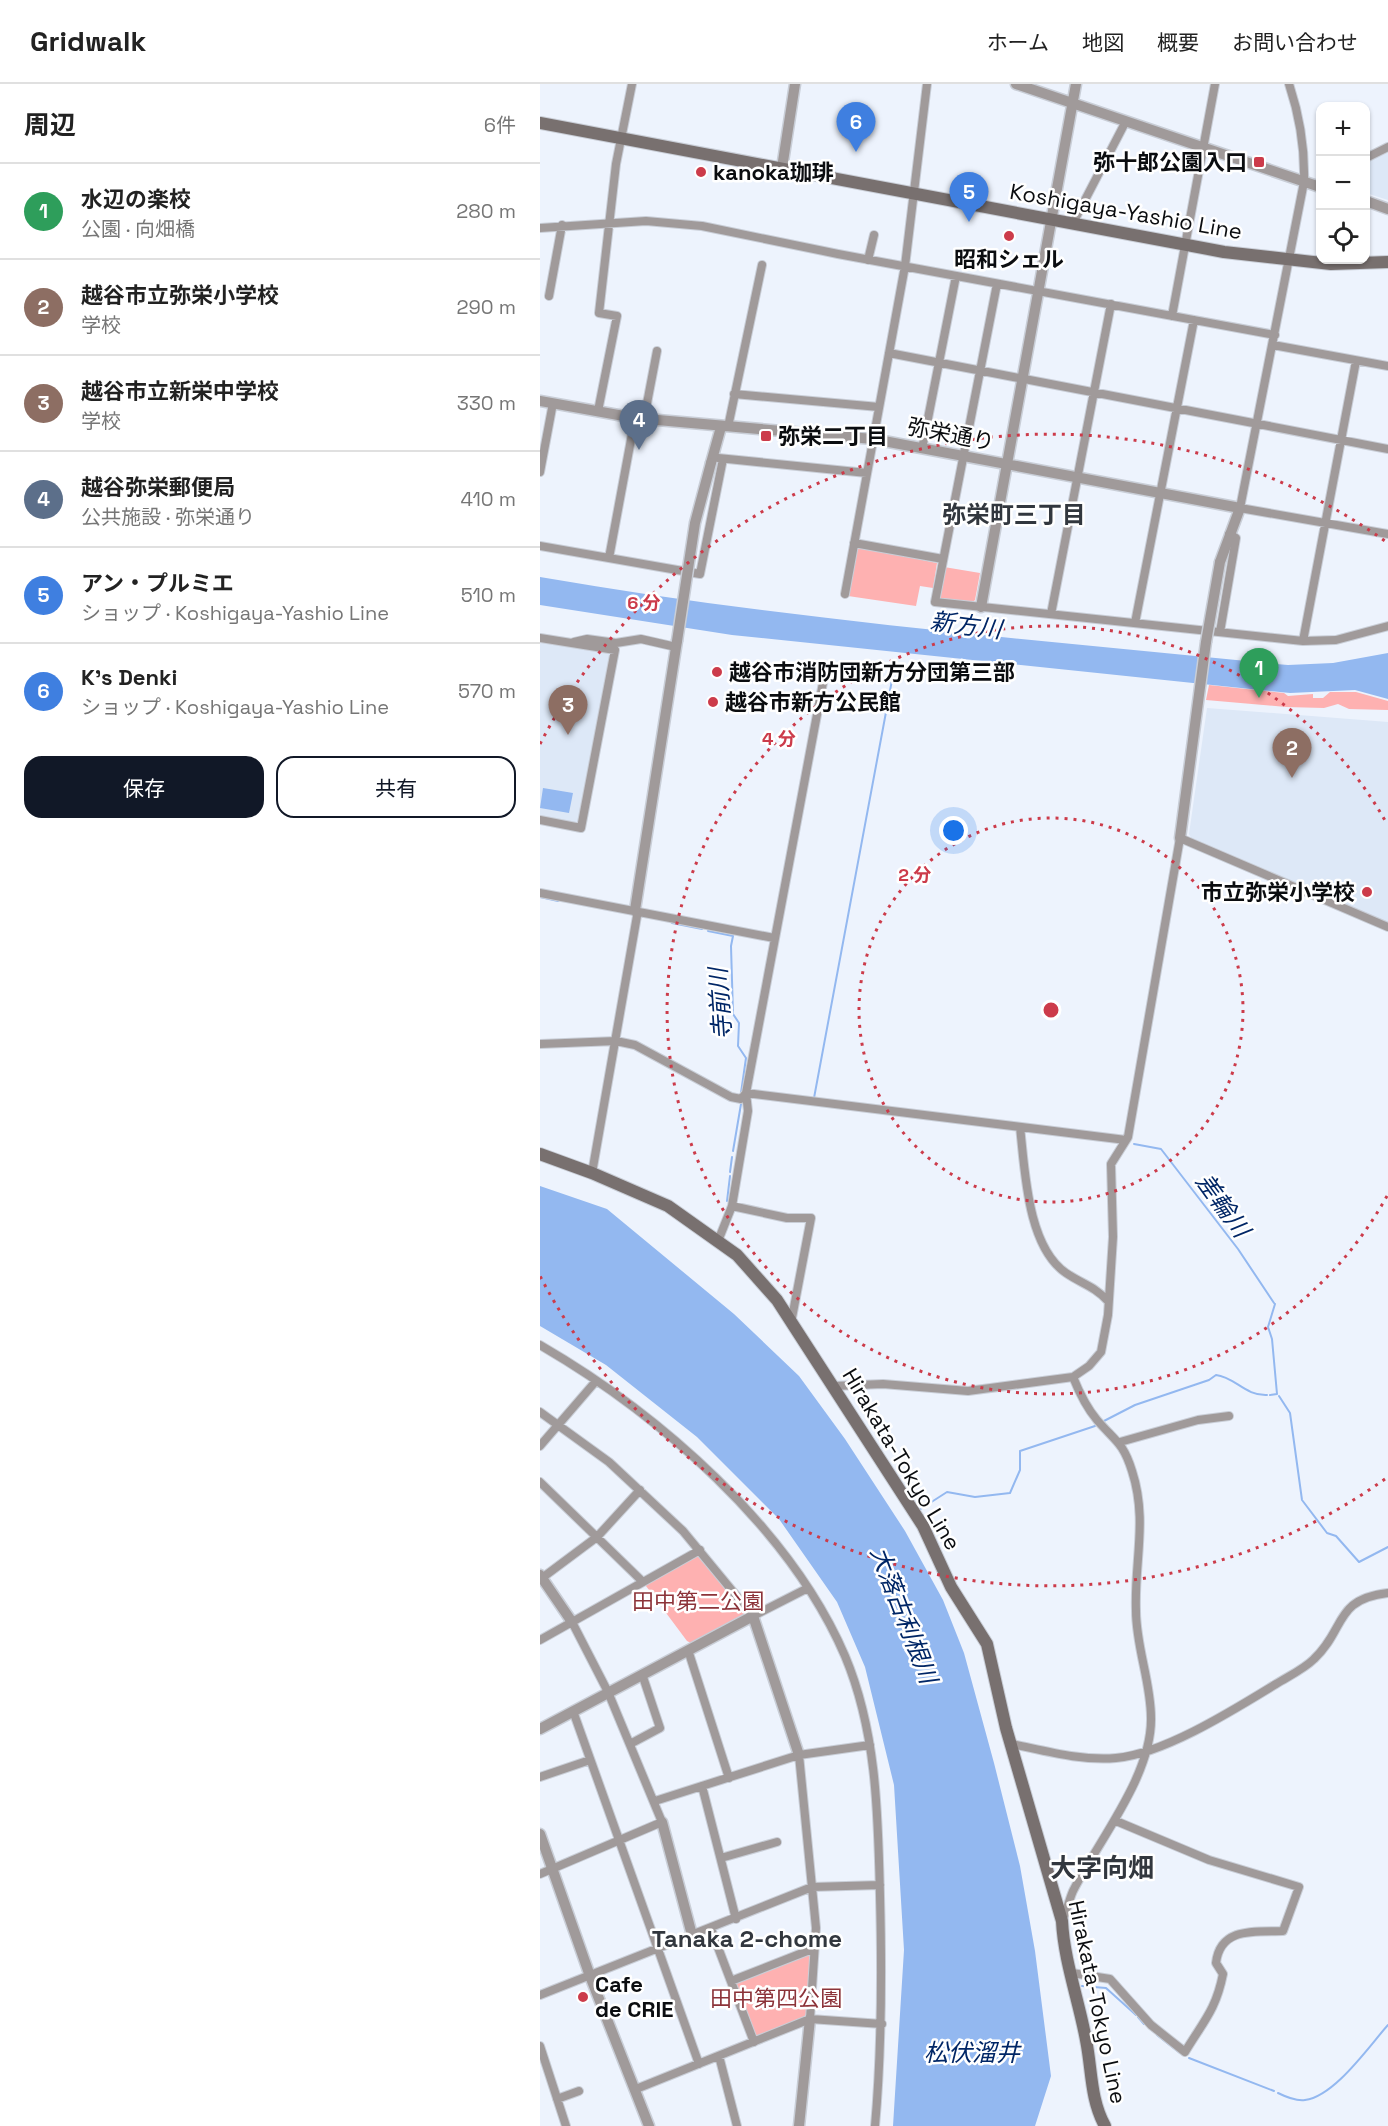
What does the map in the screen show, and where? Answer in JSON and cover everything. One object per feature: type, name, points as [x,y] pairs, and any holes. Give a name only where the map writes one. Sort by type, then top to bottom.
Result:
[{"type":"main road","name":"Koshigaya-Yashio Line","points":[[540,123],[1186,245],[1288,261],[1331,264],[1388,262]]},
{"type":"main road","name":"Hirakata-Tokyo Line","points":[[540,1154],[592,1173],[668,1206],[718,1240],[758,1277],[834,1386],[862,1434],[923,1526],[951,1587],[980,1630],[995,1672],[1012,1744],[1062,1921],[1087,2043],[1097,2113],[1105,2126]]},
{"type":"street","points":[[598,411],[617,316],[599,313],[622,138],[632,84]]},
{"type":"street","points":[[782,168],[795,84]]},
{"type":"street","points":[[845,594],[905,266],[927,84]]},
{"type":"street","points":[[1016,84],[1316,184]]},
{"type":"street","name":"弥栄通り","points":[[540,401],[640,418],[873,439],[1007,465],[1076,84]]},
{"type":"street","points":[[1173,316],[1215,84]]},
{"type":"street","points":[[834,1386],[883,1384],[968,1391],[1073,1377],[1089,1366],[1101,1352],[1108,1315],[1113,1237],[1111,1164],[1126,1140],[1180,838],[1206,642],[1220,562],[1240,508],[1274,345],[1304,182],[1304,140],[1299,115],[1288,84]]},
{"type":"street","points":[[1074,223],[1126,121]]},
{"type":"street","points":[[1369,156],[1388,147]]},
{"type":"street","points":[[1370,203],[1388,209]]},
{"type":"street","points":[[540,228],[646,221],[702,226],[868,260],[1275,335]]},
{"type":"street","points":[[549,296],[562,225]]},
{"type":"street","points":[[868,260],[874,235]]},
{"type":"street","points":[[592,1173],[637,916],[635,910],[695,523],[734,394],[762,265]]},
{"type":"street","points":[[922,449],[956,276]]},
{"type":"street","points":[[998,284],[935,602],[1303,640],[1336,640],[1388,626]]},
{"type":"street","points":[[1051,614],[1111,304]]},
{"type":"street","points":[[1135,623],[1194,320]]},
{"type":"street","points":[[1274,345],[1388,366]]},
{"type":"street","points":[[609,558],[657,351]]},
{"type":"street","points":[[889,353],[1388,449]]},
{"type":"street","points":[[1303,640],[1356,361]]},
{"type":"street","points":[[734,394],[879,407]]},
{"type":"street","points":[[540,472],[553,403]]},
{"type":"street","points":[[540,546],[700,574],[715,460]]},
{"type":"street","points":[[715,460],[867,473]]},
{"type":"street","points":[[981,607],[1007,465],[1388,534]]},
{"type":"street","points":[[1220,632],[1236,538],[1229,534]]},
{"type":"street","points":[[854,543],[943,559]]},
{"type":"street","points":[[540,638],[615,650],[581,828],[540,820]]},
{"type":"street","points":[[569,642],[587,639],[616,643],[641,639],[677,644]]},
{"type":"street","points":[[718,1240],[732,1206],[748,1111],[746,1094],[825,672]]},
{"type":"street","points":[[1180,838],[1388,927]]},
{"type":"street","points":[[540,893],[774,938]]},
{"type":"street","points":[[540,1044],[616,1041],[635,1045],[731,1097],[741,1099],[746,1094]]},
{"type":"street","points":[[746,1094],[1126,1140]]},
{"type":"street","points":[[1020,1127],[1030,1209],[1043,1241],[1055,1262],[1066,1273],[1096,1288],[1108,1301]]},
{"type":"street","points":[[732,1206],[787,1218],[812,1218],[800,1290],[791,1323]]},
{"type":"street","points":[[540,1345],[650,1419],[709,1472],[770,1536],[819,1603],[845,1658],[870,1745],[878,1806],[882,2024],[875,2126]]},
{"type":"street","points":[[1062,1921],[1073,1891],[1116,1821],[1146,1752],[1152,1716],[1146,1671],[1138,1641],[1136,1610],[1142,1523],[1133,1472],[1120,1442],[1097,1420],[1082,1397],[1073,1377]]},
{"type":"street","points":[[540,1446],[596,1381]]},
{"type":"street","points":[[540,1412],[609,1462],[640,1490],[700,1550],[753,1616],[799,1755],[812,1887],[815,1948],[799,2126]]},
{"type":"street","points":[[1120,1442],[1198,1420],[1228,1416]]},
{"type":"street","points":[[540,1482],[643,1581]]},
{"type":"street","points":[[640,1490],[597,1537],[541,1576],[573,1622],[608,1692],[655,1801],[692,1935]]},
{"type":"street","points":[[540,1640],[700,1550]]},
{"type":"street","points":[[540,1729],[808,1588]]},
{"type":"street","points":[[1012,1744],[1089,1758],[1118,1758],[1146,1752],[1244,1704],[1308,1664],[1322,1651],[1353,1603],[1372,1594],[1388,1593]]},
{"type":"street","points":[[688,1650],[729,1778]]},
{"type":"street","points":[[630,1744],[660,1728],[642,1674]]},
{"type":"street","points":[[573,1711],[699,2064]]},
{"type":"street","points":[[655,1801],[799,1755],[870,1745]]},
{"type":"street","points":[[540,1778],[590,1760]]},
{"type":"street","points":[[702,1786],[736,1918]]},
{"type":"street","points":[[1072,1973],[1110,1979],[1151,2025],[1185,2052],[1211,2015],[1220,1991],[1223,1974],[1216,1963],[1221,1948],[1233,1935],[1245,1931],[1283,1931],[1299,1887],[1209,1860],[1116,1821]]},
{"type":"street","points":[[540,1874],[662,1822]]},
{"type":"street","points":[[540,1834],[590,1976],[649,2126]]},
{"type":"street","points":[[721,1858],[777,1842]]},
{"type":"street","points":[[540,1995],[812,1887],[880,1885]]},
{"type":"street","points":[[711,1929],[754,2042]]},
{"type":"street","points":[[731,1981],[815,1948]]},
{"type":"street","points":[[636,2089],[810,2019],[882,2024]]},
{"type":"street","points":[[540,2046],[543,2066],[566,2126]]},
{"type":"street","points":[[719,2056],[737,2126]]},
{"type":"street","points":[[557,2099],[579,2091]]},
{"type":"street","points":[[1096,2126],[1097,2113]]},
{"type":"shaded area","points":[[1388,151],[1388,200],[1370,194],[1370,160]]},
{"type":"shaded area","points":[[540,641],[611,653],[578,825],[540,817]]},
{"type":"shaded area","points":[[1207,708],[1388,722],[1388,923],[1191,838],[1189,834]]},
{"type":"green space","points":[[860,547],[937,563],[933,588],[920,586],[916,606],[848,596],[856,550]]},
{"type":"green space","points":[[944,567],[980,573],[975,600],[972,603],[941,599],[939,596]]},
{"type":"green space","points":[[1209,685],[1284,693],[1288,696],[1313,694],[1313,698],[1323,698],[1330,692],[1356,692],[1388,701],[1388,710],[1349,709],[1338,704],[1324,708],[1286,707],[1206,700]]},
{"type":"green space","name":"田中第二公園","points":[[700,1550],[753,1616],[693,1644],[687,1641],[643,1582]]},
{"type":"green space","name":"田中第四公園","points":[[815,1948],[810,2019],[754,2042],[731,1981]]},
{"type":"water","points":[[540,577],[819,617],[1288,665],[1333,663],[1388,653],[1388,699],[1355,690],[1290,693],[732,635],[540,605]]},
{"type":"water","points":[[543,788],[573,793],[569,813],[540,808]]},
{"type":"water","name":"松伏溜井","points":[[540,1186],[607,1209],[734,1314],[799,1376],[845,1439],[905,1531],[943,1600],[964,1653],[994,1763],[1020,1866],[1035,1951],[1051,2076],[1035,2126],[893,2126],[904,1950],[894,1785],[865,1667],[837,1602],[779,1519],[697,1437],[606,1365],[540,1326]]},
{"type":"waterway","points":[[814,1098],[892,680]]},
{"type":"waterway","name":"寺前川","points":[[540,897],[558,901]]},
{"type":"waterway","name":"寺前川","points":[[672,923],[702,929]]},
{"type":"waterway","name":"寺前川","points":[[708,931],[733,936],[731,946],[733,1014],[739,1023],[738,1046],[746,1058],[741,1093]]},
{"type":"waterway","name":"寺前川","points":[[733,1151],[741,1104]]},
{"type":"waterway","name":"差輪川","points":[[1134,1144],[1161,1149],[1238,1249],[1274,1303]]},
{"type":"waterway","name":"寺前川","points":[[730,1172],[732,1157]]},
{"type":"waterway","name":"寺前川","points":[[727,1201],[730,1176]]},
{"type":"waterway","name":"差輪川","points":[[1270,1395],[1277,1394],[1272,1339],[1268,1327],[1275,1304]]},
{"type":"waterway","name":"差輪川","points":[[1102,1422],[1135,1405],[1209,1380],[1216,1375],[1223,1376],[1252,1393],[1267,1395]]},
{"type":"waterway","points":[[1279,1396],[1290,1413],[1302,1500],[1327,1533],[1336,1536],[1359,1562],[1388,1547]]},
{"type":"waterway","name":"差輪川","points":[[919,1510],[947,1492],[975,1497],[1010,1493],[1020,1470],[1020,1451],[1095,1426]]},
{"type":"waterway","points":[[1082,1986],[1106,1988],[1136,2015]]},
{"type":"waterway","points":[[1138,2017],[1144,2024]]},
{"type":"waterway","points":[[1278,2093],[1305,2100],[1328,2090],[1351,2069],[1388,2025]]},
{"type":"waterway","points":[[1157,2035],[1180,2053]]},
{"type":"waterway","points":[[1189,2058],[1274,2091]]},
{"type":"place","name":"K's Denki","points":[[856,152]]},
{"type":"place","name":"弥十郎公園入口","points":[[1259,162]]},
{"type":"place","name":"kanoka珈琲","points":[[701,172]]},
{"type":"place","name":"アン・プルミエ","points":[[969,222]]},
{"type":"place","name":"昭和シェル","points":[[1009,236]]},
{"type":"place","name":"弥栄二丁目","points":[[766,436]]},
{"type":"place","name":"越谷弥栄郵便局","points":[[639,450]]},
{"type":"place","name":"越谷市消防団新方分団第三部","points":[[717,672]]},
{"type":"place","name":"水辺の楽校","points":[[1259,698]]},
{"type":"place","name":"越谷市新方公民館","points":[[713,702]]},
{"type":"place","name":"越谷市立新栄中学校","points":[[568,735]]},
{"type":"place","name":"越谷市立弥栄小学校","points":[[1292,778]]},
{"type":"place","name":"市立弥栄小学校","points":[[1367,892]]},
{"type":"place","name":"Cafe de CRIE","points":[[583,1997]]},
{"type":"district","name":"弥栄町三丁目","points":[[1014,514]]},
{"type":"district","name":"大字向畑","points":[[1102,1868]]},
{"type":"district","name":"Tanaka 2-chome","points":[[747,1938]]},
{"type":"water label","name":"新方川","points":[[966,625]]},
{"type":"water label","name":"大落古利根川","points":[[904,1615]]}]
